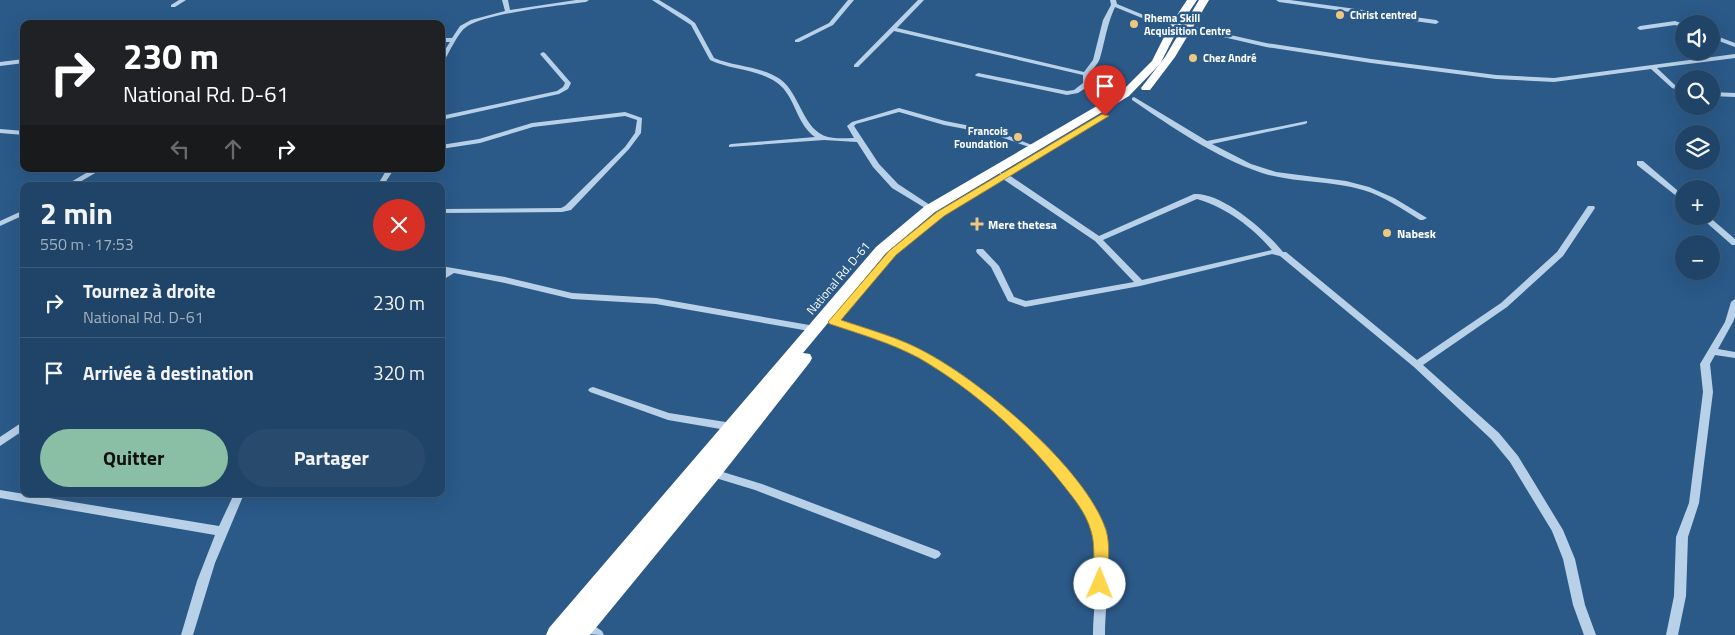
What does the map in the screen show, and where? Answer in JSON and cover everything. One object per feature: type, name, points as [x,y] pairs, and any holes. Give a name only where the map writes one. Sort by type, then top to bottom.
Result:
[{"type":"highway","name":"National Rd. D-61","points":[[556,635],[824,323],[916,233],[940,214],[1134,99],[1162,72],[1192,0]]},
{"type":"highway","name":"National Rd. D-61","points":[[581,630],[713,473],[824,323],[881,250],[930,209],[1118,98],[1146,74],[1182,24],[1204,0]]},
{"type":"street","points":[[173,6],[183,0]]},
{"type":"street","points":[[506,0],[508,12]]},
{"type":"street","points":[[445,55],[462,27],[473,21],[508,12],[586,0]]},
{"type":"street","points":[[655,0],[692,22],[704,40],[707,53],[712,59],[776,79],[788,89],[797,102],[804,122],[813,132],[823,138]]},
{"type":"street","points":[[796,41],[831,24],[851,0]]},
{"type":"street","points":[[856,66],[920,0]]},
{"type":"street","points":[[1278,0],[1436,22]]},
{"type":"street","points":[[1086,84],[1086,74],[1096,60],[1106,20],[1113,2],[1144,17],[1182,24],[1234,38],[1312,53],[1496,77],[1554,80],[1735,56]]},
{"type":"street","points":[[1640,28],[1675,23]]},
{"type":"street","points":[[893,29],[1086,74]]},
{"type":"street","points":[[1720,39],[1735,45]]},
{"type":"street","points":[[445,40],[454,40]]},
{"type":"street","points":[[445,117],[559,92],[566,88],[568,83],[543,54]]},
{"type":"street","points":[[0,64],[20,62]]},
{"type":"street","points":[[1652,68],[1675,87]]},
{"type":"street","points":[[978,75],[1067,93],[1076,92],[1086,84]]},
{"type":"street","points":[[1086,84],[1118,98]]},
{"type":"street","points":[[1720,94],[1735,95]]},
{"type":"street","points":[[1134,99],[1208,144],[1262,170],[1280,176],[1331,181],[1370,189],[1423,218]]},
{"type":"street","points":[[930,209],[895,186],[858,140],[850,126],[854,123],[899,110],[944,123],[994,132],[1034,147]]},
{"type":"street","points":[[445,147],[480,141],[532,125],[625,114],[640,119],[638,133],[627,148],[568,208],[562,210],[445,211]]},
{"type":"street","points":[[1208,144],[1305,122]]},
{"type":"street","points":[[0,131],[20,133]]},
{"type":"street","points":[[731,146],[823,138],[858,140]]},
{"type":"street","points":[[1640,163],[1675,192]]},
{"type":"street","points":[[75,182],[93,172]]},
{"type":"street","points":[[1003,175],[1098,239],[1140,283]]},
{"type":"street","points":[[1098,239],[1197,196],[1212,200],[1259,230],[1278,252],[1417,365],[1495,436],[1514,459],[1557,530],[1569,559],[1579,605],[1590,635]]},
{"type":"street","points":[[1417,365],[1504,305],[1560,254],[1591,208]]},
{"type":"street","points":[[0,224],[20,214]]},
{"type":"street","points":[[10,220],[20,221]]},
{"type":"street","points":[[1714,225],[1735,243]]},
{"type":"street","points":[[980,251],[995,266],[1011,299],[1025,304],[1140,283],[1278,252]]},
{"type":"street","points":[[445,269],[572,296],[656,300],[824,323],[893,341],[922,355],[946,370],[1016,424],[1053,462],[1088,506],[1099,532],[1101,566],[1098,635]]},
{"type":"street","points":[[445,275],[452,270]]},
{"type":"street","points":[[1672,635],[1680,596],[1682,537],[1694,502],[1708,392],[1706,364],[1729,322],[1735,302]]},
{"type":"street","points":[[1712,351],[1735,355]]},
{"type":"street","points":[[593,390],[668,416],[733,427]]},
{"type":"street","points":[[2,439],[20,428]]},
{"type":"street","points":[[713,473],[758,487],[935,554]]},
{"type":"street","points":[[0,494],[220,531]]},
{"type":"street","points":[[187,635],[199,589],[220,531],[237,497]]},
{"type":"street","points":[[581,630],[598,635]]},
{"type":"place","name":"Christ centred","points":[[1340,15]]},
{"type":"place","name":"Rhema Skill Acquisition Centre","points":[[1134,24]]},
{"type":"place","name":"Chez André","points":[[1193,58]]},
{"type":"place","name":"Francois Foundation","points":[[1018,137]]},
{"type":"place","name":"Mere thetesa","points":[[977,224]]},
{"type":"place","name":"Nabesk","points":[[1387,233]]},
{"type":"route","points":[[1100,584],[1099,532],[1088,506],[1053,462],[1016,424],[962,381],[922,355],[893,341],[834,322],[892,253],[940,214],[1105,116]]}]
